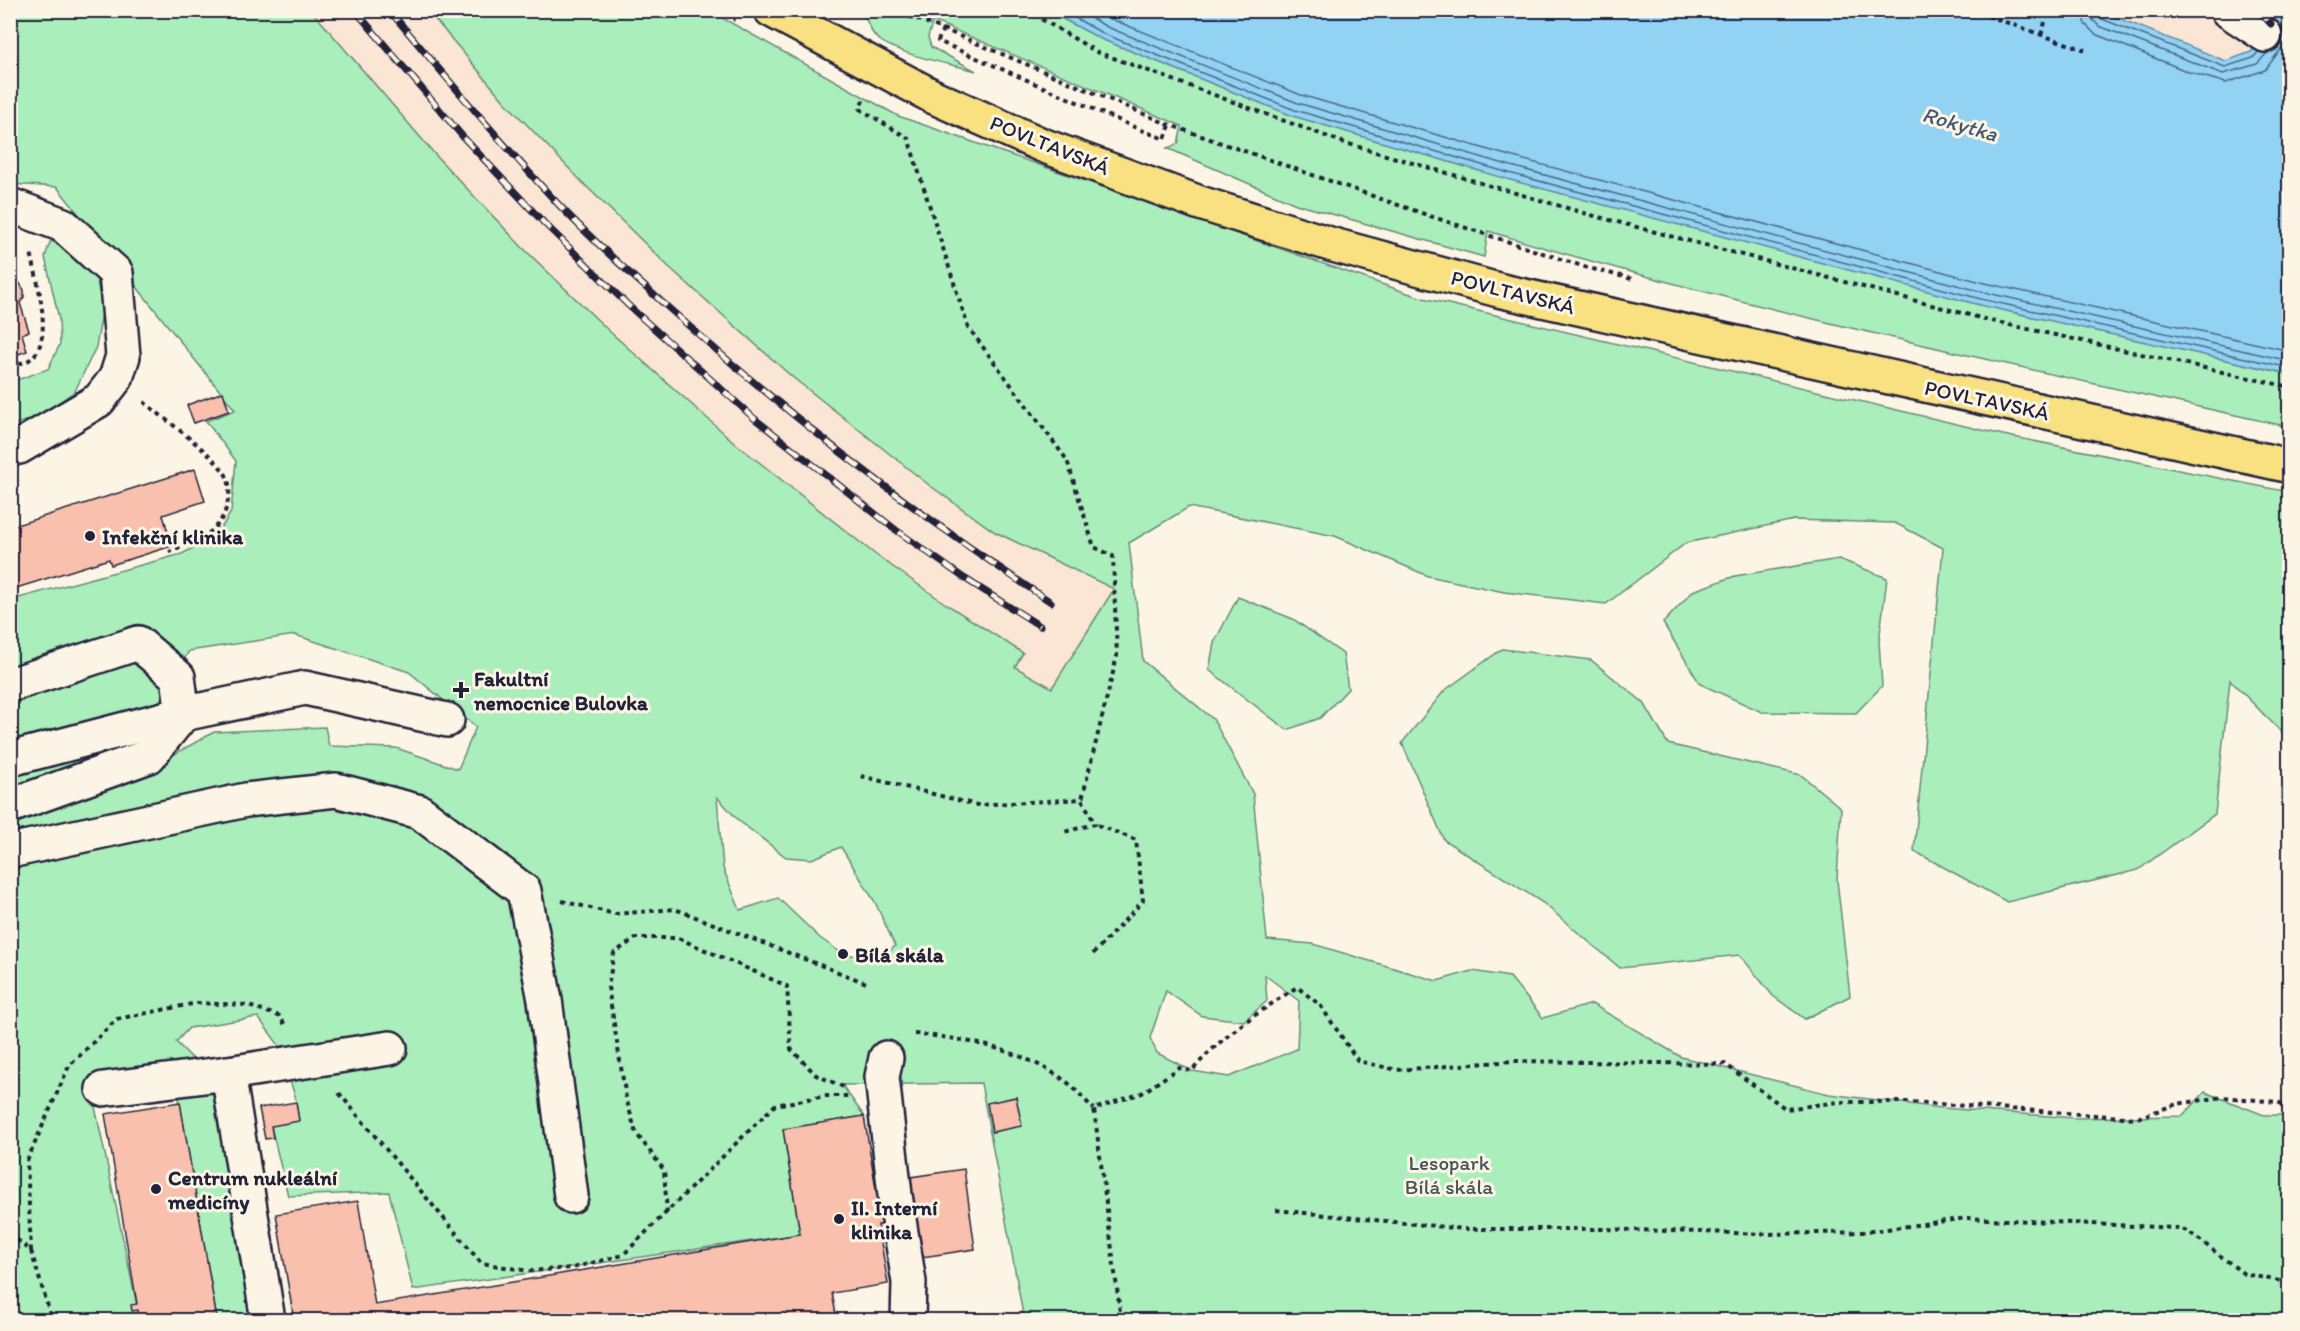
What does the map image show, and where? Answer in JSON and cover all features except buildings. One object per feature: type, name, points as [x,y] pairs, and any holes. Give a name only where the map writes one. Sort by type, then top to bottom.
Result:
[{"type":"main road","name":"POVLTAVSKÁ","points":[[771,10],[934,97],[1042,145],[1200,203],[1333,245],[1502,291],[2289,466]]},
{"type":"lane","points":[[2227,10],[2265,35]]},
{"type":"lane","points":[[10,449],[19,447],[99,400],[116,378],[123,356],[116,273],[63,225],[17,207]]},
{"type":"lane","points":[[10,685],[138,643],[178,677],[183,714],[149,756],[10,806]]},
{"type":"lane","points":[[10,759],[183,714],[305,688],[447,720]]},
{"type":"lane","points":[[10,851],[246,800],[336,790],[420,812],[524,891],[545,1000],[571,1196]]},
{"type":"lane","points":[[103,1089],[313,1061],[390,1048]]},
{"type":"lane","points":[[886,1058],[875,1097],[895,1195],[909,1282],[908,1320]]},
{"type":"lane","points":[[228,1073],[268,1320]]},
{"type":"path","points":[[892,10],[943,28],[1170,125],[1472,230],[1585,267],[1642,281]]},
{"type":"path","points":[[1026,10],[1096,52],[1342,142],[1432,170],[1591,215],[1992,321],[2289,387]]},
{"type":"path","points":[[1971,10],[2085,50]]},
{"type":"path","points":[[2041,35],[2049,10]]},
{"type":"path","points":[[943,28],[938,41],[1141,130],[1165,139],[1170,125]]},
{"type":"path","points":[[872,65],[860,110],[908,138],[968,327],[1067,460],[1094,547],[1113,556],[1117,656],[1082,799],[1095,824]]},
{"type":"path","points":[[10,366],[28,360],[38,351],[44,328],[17,207]]},
{"type":"path","points":[[116,378],[214,460],[227,478],[230,495],[224,516],[213,531],[169,552]]},
{"type":"path","points":[[861,776],[976,805],[1082,799]]},
{"type":"path","points":[[1064,832],[1095,824],[1136,840],[1143,901],[1093,954]]},
{"type":"path","points":[[524,891],[615,914],[675,909],[869,984]]},
{"type":"path","points":[[667,1214],[664,1170],[636,1133],[626,1098],[608,987],[614,953],[636,938],[678,938],[787,986],[791,1049],[816,1075],[875,1097]]},
{"type":"path","points":[[1094,1110],[1142,1093],[1179,1068],[1192,1071],[1208,1052],[1253,1015],[1297,987],[1320,1005],[1358,1061],[1397,1070],[1512,1061],[1725,1064],[1786,1109],[1838,1102],[1911,1102],[2137,1118],[2177,1104],[2223,1097],[2278,1102],[2289,1108]]},
{"type":"path","points":[[52,1320],[32,1251],[27,1161],[69,1066],[117,1019],[197,1004],[246,1005],[279,1016],[313,1061],[481,1263],[529,1271],[572,1268],[623,1255],[775,1105],[826,1096],[875,1097]]},
{"type":"path","points":[[886,1058],[914,1034],[947,1037],[977,1044],[1020,1056],[1065,1080],[1094,1110],[1121,1320]]},
{"type":"path","points":[[1276,1210],[1464,1230],[1601,1228],[1788,1234],[1865,1232],[1967,1218],[2177,1228],[2188,1231],[2244,1274],[2289,1283]]},
{"type":"path","points":[[10,1234],[32,1251]]},
{"type":"shaded area","points":[[312,11],[428,11],[504,101],[585,185],[669,267],[791,376],[929,485],[995,532],[1114,589],[1052,688],[1015,666],[1023,653],[946,604],[876,555],[735,443],[609,331],[522,247],[439,159]]},
{"type":"shaded area","points":[[2098,11],[2275,11],[2271,24],[2251,52],[2226,61]]},
{"type":"green space","name":"Lesopark Bílá skála","points":[[11,11],[312,11],[439,159],[522,247],[609,331],[735,443],[876,555],[946,604],[1023,653],[1015,667],[1052,688],[1114,589],[995,532],[929,485],[791,376],[669,267],[585,185],[504,101],[428,11],[710,11],[898,116],[1419,297],[2003,435],[2289,492],[2289,740],[2230,680],[2215,814],[2138,870],[2007,902],[1914,851],[1943,548],[1895,523],[1794,520],[1686,543],[1606,604],[1504,592],[1428,576],[1335,536],[1189,507],[1129,543],[1143,661],[1213,719],[1253,794],[1267,940],[1313,944],[1437,981],[1472,971],[1510,977],[1543,1018],[1592,1004],[1681,1057],[1829,1094],[1942,1108],[2075,1118],[2183,1116],[2205,1092],[2264,1115],[2289,1115],[2289,1320],[1024,1320],[981,1083],[842,1085],[864,1116],[783,1129],[800,1234],[413,1290],[389,1192],[288,1196],[271,1126],[299,1121],[295,1096],[278,1044],[258,1017],[189,1028],[176,1042],[200,1066],[90,1083],[140,1320],[11,1320],[11,816],[162,761],[214,732],[325,727],[329,746],[396,748],[458,769],[476,727],[409,672],[295,635],[189,651],[155,709],[11,746],[11,600],[182,554],[217,535],[231,512],[236,461],[206,421],[235,410],[57,187],[11,184]],"holes":[[[717,797],[739,821],[786,857],[812,859],[841,847],[875,902],[895,946],[880,959],[843,954],[820,938],[778,898],[740,910],[723,868]],[[1265,975],[1299,1001],[1297,1049],[1229,1077],[1192,1071],[1157,1053],[1150,1038],[1166,991],[1202,1016],[1244,1021],[1267,1001]]]},
{"type":"green space","points":[[863,11],[1048,11],[1101,39],[1293,116],[1507,179],[1980,305],[2289,374],[2289,427],[1987,360],[1786,312],[1686,287],[1488,231],[1484,257],[1296,204],[1167,148],[1178,144],[1182,126],[933,21],[928,37],[931,47],[976,71],[899,50],[875,37]]},
{"type":"green space","points":[[50,242],[66,242],[94,269],[103,308],[96,347],[75,391],[41,415],[11,426],[11,382],[48,369],[60,344],[59,319],[45,257]]},
{"type":"green space","points":[[1839,559],[1887,578],[1879,642],[1882,686],[1856,713],[1762,712],[1700,684],[1663,623],[1693,591],[1735,576]]},
{"type":"green space","points":[[1238,597],[1293,619],[1343,654],[1348,689],[1320,718],[1287,730],[1209,670],[1214,643]]},
{"type":"green space","points":[[1502,649],[1591,660],[1644,703],[1668,744],[1801,775],[1841,808],[1837,880],[1850,996],[1805,1019],[1773,996],[1740,955],[1620,968],[1543,903],[1444,840],[1402,743],[1444,691]]},
{"type":"green space","points":[[151,735],[140,750],[11,798],[11,773]]},
{"type":"green space","points":[[210,1090],[217,1097],[252,1320],[217,1320],[178,1092]]},
{"type":"water","name":"Rokytka","points":[[2098,10],[2226,61],[2251,52],[2271,24],[2275,11],[2289,11],[2289,374],[1980,305],[1507,179],[1293,116],[1101,39],[1048,11]]},
{"type":"railway","points":[[355,10],[463,137],[545,224],[631,308],[755,419],[896,530],[964,578],[1040,626]]},
{"type":"railway","points":[[389,10],[559,205],[645,287],[740,371],[826,441],[913,507],[1051,602]]},
{"type":"railway","points":[[2258,10],[2271,24]]},
{"type":"place","name":"Infekční klinika","points":[[90,536]]},
{"type":"place","name":"Fakultní nemocnice Bulovka","points":[[461,690]]},
{"type":"place","name":"Bílá skála","points":[[843,954]]},
{"type":"place","name":"Centrum nukleální medicíny","points":[[156,1189]]},
{"type":"place","name":"II. Interní klinika","points":[[839,1219]]}]
